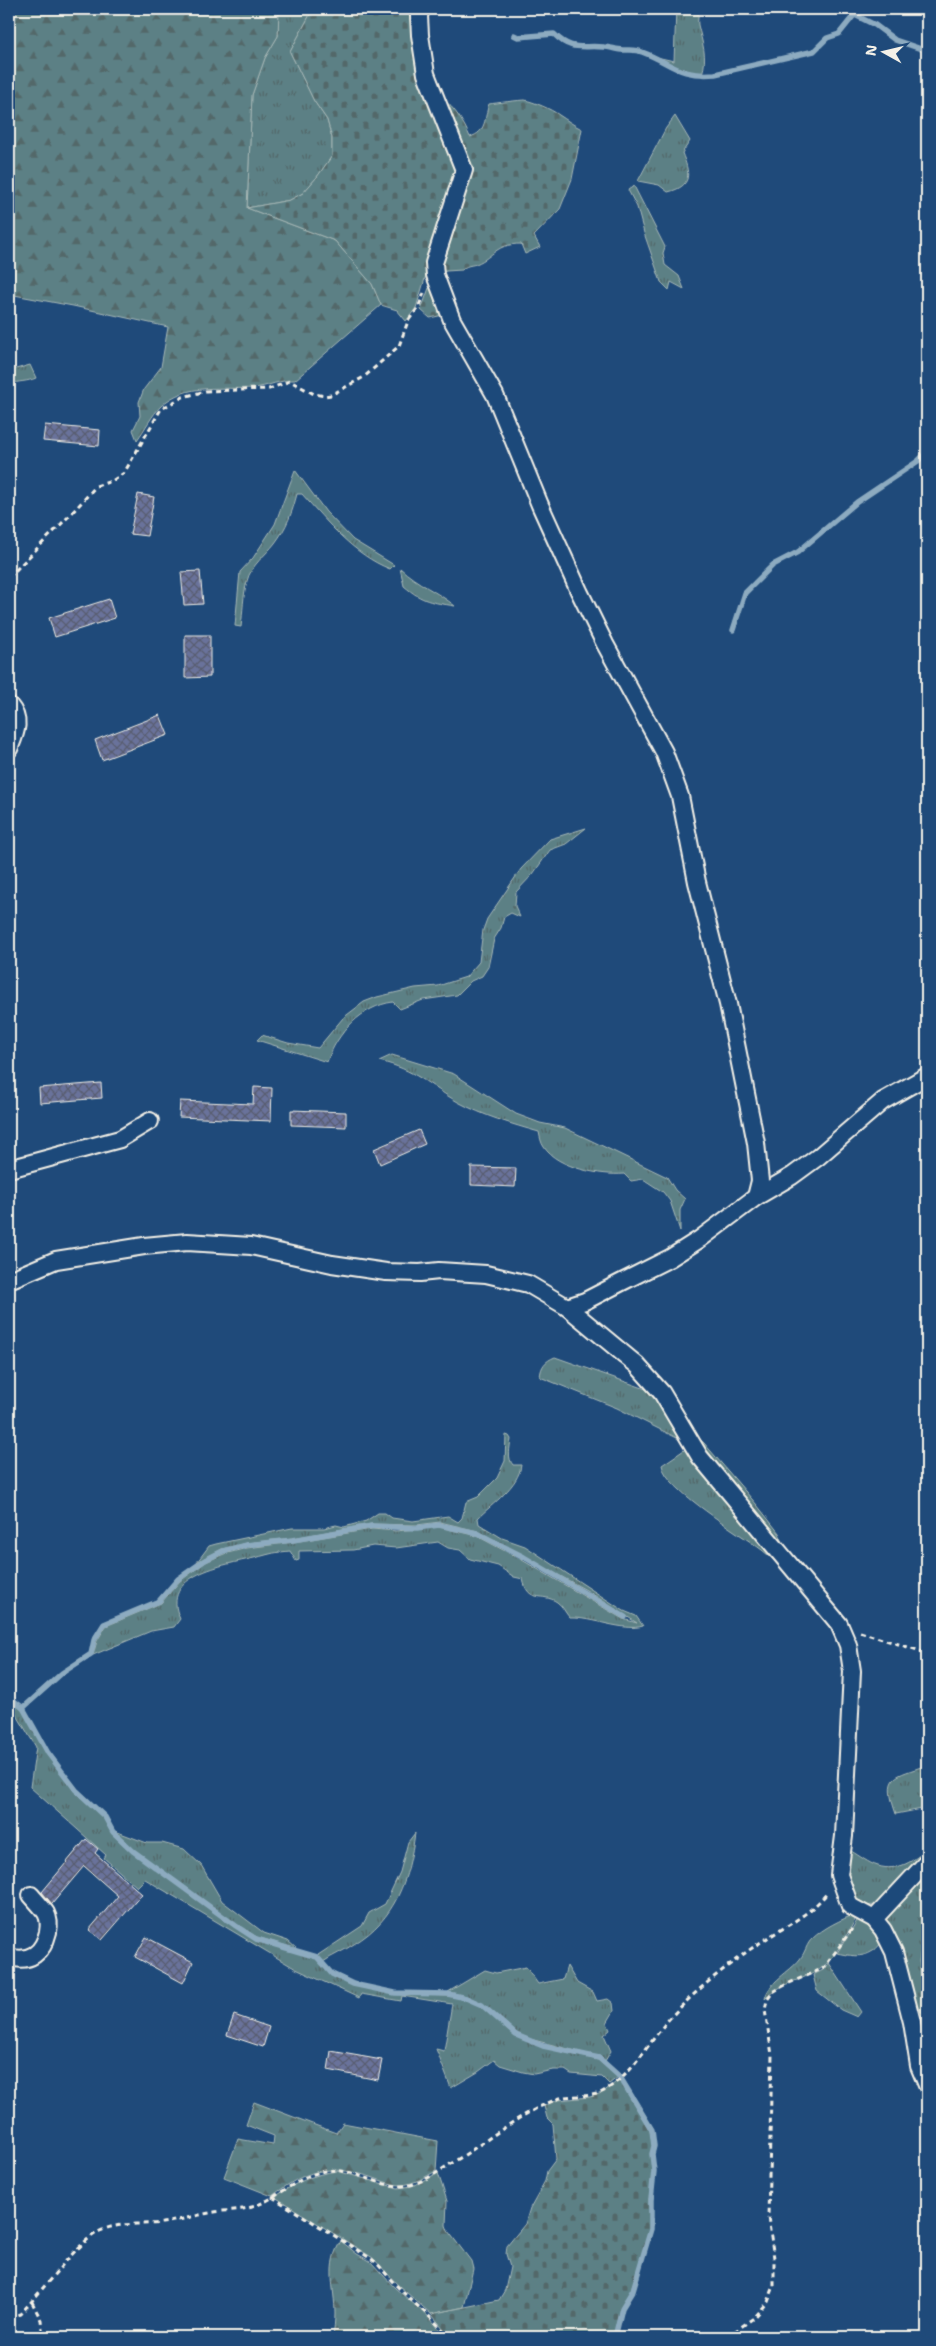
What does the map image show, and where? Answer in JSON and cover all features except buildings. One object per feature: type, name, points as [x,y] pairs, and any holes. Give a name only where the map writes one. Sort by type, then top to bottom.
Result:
[{"type":"street","points":[[422,9],[419,16],[420,35],[426,74],[464,170],[434,263],[442,296],[452,320],[495,395],[540,505],[579,591],[605,644],[664,752],[674,778],[680,796],[697,882],[728,1004],[756,1143],[760,1181],[756,1197]]},
{"type":"street","points":[[9,705],[18,717],[17,728],[9,749]]},
{"type":"street","points":[[567,1306],[585,1301],[670,1258],[700,1240],[756,1197],[792,1176],[818,1157],[883,1101],[927,1076]]},
{"type":"street","points":[[9,1169],[120,1139],[150,1121]]},
{"type":"street","points":[[9,1280],[56,1260],[144,1246],[187,1242],[251,1246],[386,1272],[420,1273],[439,1271],[508,1277],[544,1291],[567,1306],[637,1365],[662,1392],[700,1457],[839,1624],[848,1644],[852,1670],[844,1836],[839,1874],[850,1906],[867,1916],[883,1930],[894,1952],[912,2022],[919,2066],[927,2085]]},
{"type":"street","points":[[867,1916],[927,1862]]},
{"type":"street","points":[[9,1957],[26,1959],[37,1954],[44,1947],[49,1927],[47,1914],[31,1895]]},
{"type":"path","points":[[9,577],[96,486],[112,481],[124,473],[161,409],[184,397],[206,391],[269,389],[290,381],[314,394],[326,396],[364,377],[399,346],[408,321],[418,308],[434,263]]},
{"type":"path","points":[[839,1624],[927,1653]]},
{"type":"path","points":[[9,2318],[20,2314],[85,2242],[99,2231],[112,2227],[164,2223],[247,2208],[272,2197],[286,2187],[310,2175],[337,2170],[399,2187],[412,2185],[478,2147],[508,2125],[558,2098],[601,2092],[641,2057],[670,2018],[700,1989],[756,1945],[787,1927],[817,1904],[831,1889],[839,1874]]},
{"type":"path","points":[[728,2337],[755,2317],[768,2302],[774,2286],[774,2258],[768,2217],[772,2055],[765,2010],[767,2000],[773,1992],[787,1984],[824,1968],[867,1916]]},
{"type":"path","points":[[272,2197],[311,2219],[358,2252],[372,2259],[449,2337]]},
{"type":"path","points":[[32,2302],[41,2320],[43,2337]]},
{"type":"green space","points":[[9,9],[279,9],[278,36],[265,58],[252,95],[247,208],[335,241],[372,284],[381,305],[295,380],[253,388],[205,389],[182,393],[171,398],[161,406],[137,440],[133,430],[140,416],[139,402],[144,389],[161,367],[168,327],[9,294]]},
{"type":"green space","points":[[279,9],[313,9],[290,52],[314,101],[327,120],[332,138],[332,156],[303,193],[290,200],[247,208],[252,95],[265,58],[278,36]]},
{"type":"green space","points":[[313,9],[419,9],[459,167],[416,308],[406,321],[397,310],[381,305],[372,284],[335,241],[247,208],[290,200],[303,193],[332,156],[332,138],[327,120],[314,101],[290,52]]},
{"type":"green space","points":[[676,9],[698,9],[698,25],[704,56],[702,74],[673,67],[652,56],[674,61]]},
{"type":"green space","points":[[443,100],[455,111],[470,137],[482,128],[489,104],[522,100],[547,108],[582,129],[572,179],[560,209],[534,236],[540,247],[525,254],[521,244],[506,246],[482,261],[467,266],[462,270],[446,271],[439,274],[463,187]]},
{"type":"green space","points":[[675,116],[690,141],[682,153],[688,173],[686,182],[682,186],[668,192],[659,185],[638,181],[666,128]]},
{"type":"green space","points":[[634,186],[665,247],[663,253],[665,265],[679,276],[684,289],[671,282],[669,290],[661,282],[637,207],[628,190]]},
{"type":"green space","points":[[429,288],[435,290],[443,315],[430,318],[421,310]]},
{"type":"green space","points":[[30,365],[36,378],[9,384],[9,371]]},
{"type":"green space","points":[[295,470],[326,512],[353,540],[394,565],[390,569],[365,555],[342,537],[302,494],[297,494],[283,531],[249,575],[241,627],[235,626],[240,572],[253,558],[275,524]]},
{"type":"green space","points":[[400,568],[413,579],[455,606],[428,601],[411,591],[404,586]]},
{"type":"green space","points":[[586,828],[566,844],[550,850],[533,874],[516,892],[515,906],[520,917],[511,913],[504,917],[501,928],[494,939],[488,967],[482,976],[471,981],[457,995],[423,1000],[400,1009],[393,1002],[371,1009],[361,1015],[344,1031],[331,1051],[327,1062],[257,1040],[262,1035],[288,1043],[318,1048],[343,1018],[364,1002],[415,988],[438,986],[466,977],[479,962],[483,930],[487,919],[521,869],[550,839]]},
{"type":"green space","points":[[392,1055],[454,1074],[516,1114],[540,1123],[565,1128],[667,1177],[675,1190],[685,1199],[680,1210],[680,1231],[670,1201],[663,1192],[643,1179],[631,1181],[624,1174],[604,1174],[569,1165],[550,1154],[541,1142],[539,1132],[508,1123],[478,1111],[458,1102],[412,1073],[379,1061]]},
{"type":"green space","points":[[555,1357],[660,1394],[684,1437],[677,1438],[617,1408],[540,1377],[544,1364]]},
{"type":"green space","points":[[688,1428],[704,1443],[779,1533],[791,1561],[705,1457]]},
{"type":"green space","points":[[506,1435],[511,1439],[509,1453],[511,1462],[513,1465],[521,1465],[519,1473],[510,1487],[478,1518],[479,1524],[502,1538],[525,1546],[624,1611],[636,1616],[643,1626],[617,1626],[570,1618],[557,1602],[532,1595],[528,1592],[523,1579],[514,1577],[498,1566],[470,1559],[460,1550],[448,1548],[438,1542],[396,1548],[373,1546],[353,1550],[299,1551],[299,1560],[296,1561],[290,1551],[280,1552],[227,1564],[198,1574],[179,1591],[176,1604],[180,1619],[174,1627],[151,1631],[93,1655],[97,1641],[106,1626],[161,1603],[180,1581],[206,1562],[224,1554],[247,1548],[372,1529],[396,1531],[439,1527],[477,1536],[623,1619],[637,1623],[586,1590],[478,1531],[440,1522],[417,1525],[371,1524],[293,1538],[246,1543],[222,1549],[197,1562],[209,1546],[216,1544],[292,1528],[324,1528],[336,1525],[344,1527],[366,1521],[378,1513],[385,1513],[392,1518],[413,1521],[448,1516],[458,1522],[462,1518],[466,1502],[478,1497],[497,1478],[505,1461]]},
{"type":"green space","points":[[690,1446],[837,1625],[844,1655],[830,1627],[809,1598],[785,1571],[762,1550],[689,1498],[666,1475],[662,1465]]},
{"type":"green space","points":[[9,1698],[22,1709],[47,1754],[75,1791],[104,1818],[112,1833],[132,1852],[235,1927],[256,1940],[316,1958],[332,1975],[352,1985],[395,1994],[448,1996],[465,1999],[481,2006],[515,2036],[542,2047],[598,2060],[618,2077],[609,2084],[602,2077],[571,2074],[565,2070],[553,2070],[534,2074],[500,2065],[494,2060],[451,2088],[436,2049],[444,2051],[452,2004],[402,1996],[401,2001],[361,1994],[359,1998],[296,1969],[145,1879],[137,1887],[104,1858],[106,1855],[30,1787],[36,1747],[15,1712],[9,1707]]},
{"type":"green space","points":[[927,1765],[927,1808],[896,1814],[890,1791],[894,1779],[906,1772]]},
{"type":"green space","points":[[850,1789],[855,1796],[851,1851],[874,1865],[892,1868],[911,1861],[927,1848],[927,1857],[877,1905],[859,1906],[845,1874]]},
{"type":"green space","points":[[115,1831],[147,1843],[162,1843],[184,1849],[201,1865],[222,1901],[264,1933],[288,1941],[297,1949],[257,1937],[237,1925],[134,1850]]},
{"type":"green space","points":[[415,1833],[409,1866],[398,1896],[390,1910],[368,1934],[323,1962],[318,1955],[362,1926],[369,1913],[385,1904],[400,1872],[408,1842]]},
{"type":"green space","points":[[927,1865],[927,1914],[919,1961],[927,2017],[927,2080],[877,1919]]},
{"type":"green space","points":[[856,1914],[858,1915],[828,1963],[816,1972],[779,1988],[765,1999],[770,1987],[796,1964],[812,1939],[833,1924]]},
{"type":"green space","points":[[860,1916],[885,1941],[873,1951],[864,1955],[855,1956],[837,1953]]},
{"type":"green space","points":[[829,1963],[861,2012],[857,2017],[841,2010],[817,1991],[813,1975],[825,1969]]},
{"type":"green space","points":[[567,1966],[577,1983],[593,1992],[597,2001],[608,1999],[613,2003],[614,2011],[607,2023],[610,2030],[604,2035],[611,2051],[605,2061],[599,2057],[517,2034],[482,2003],[466,1996],[448,1992],[485,1970],[496,1973],[526,1967],[538,1984],[563,1979]]},
{"type":"green space","points":[[620,2079],[650,2131],[653,2145],[651,2155],[653,2171],[649,2199],[650,2229],[631,2290],[621,2308],[614,2337],[451,2337],[431,2314],[499,2300],[505,2290],[510,2267],[506,2254],[507,2246],[525,2224],[530,2208],[545,2181],[547,2171],[556,2159],[553,2124],[547,2118],[544,2106],[558,2100],[590,2097],[602,2093]]},
{"type":"green space","points":[[254,2102],[336,2133],[343,2123],[438,2141],[436,2171],[415,2182],[397,2185],[353,2172],[328,2170],[306,2175],[295,2180],[272,2196],[224,2177],[238,2139],[273,2145],[274,2136],[246,2125]]},
{"type":"green space","points":[[337,2171],[398,2188],[412,2186],[438,2173],[447,2201],[446,2225],[448,2231],[471,2261],[473,2269],[464,2307],[431,2314],[398,2285],[373,2258],[275,2197],[289,2187],[304,2180],[320,2174]]},
{"type":"green space","points":[[341,2241],[357,2254],[370,2261],[395,2288],[429,2317],[446,2337],[333,2337],[335,2314],[332,2268],[336,2250]]},
{"type":"waterway","points":[[843,9],[875,25],[895,40],[927,51]]},
{"type":"waterway","points":[[514,35],[518,37],[554,34],[560,40],[577,46],[637,50],[683,71],[715,74],[814,51],[827,38],[839,34],[855,14]]},
{"type":"waterway","points":[[733,630],[745,593],[773,565],[798,552],[857,502],[918,461],[927,452]]},
{"type":"waterway","points":[[23,1708],[62,1673],[91,1654],[94,1640],[104,1624],[159,1601],[178,1579],[205,1560],[223,1551],[246,1545],[293,1540],[372,1526],[417,1528],[439,1525],[477,1533],[524,1557],[625,1617]]},
{"type":"waterway","points":[[9,1697],[23,1708],[48,1753],[76,1790],[105,1817],[113,1832],[133,1851],[256,1939],[317,1957],[332,1974],[353,1984],[395,1993],[448,1994],[466,1998],[482,2005],[516,2035],[543,2046],[599,2058],[620,2077],[652,2130],[654,2171],[651,2229],[633,2290],[622,2308],[615,2337]]}]
